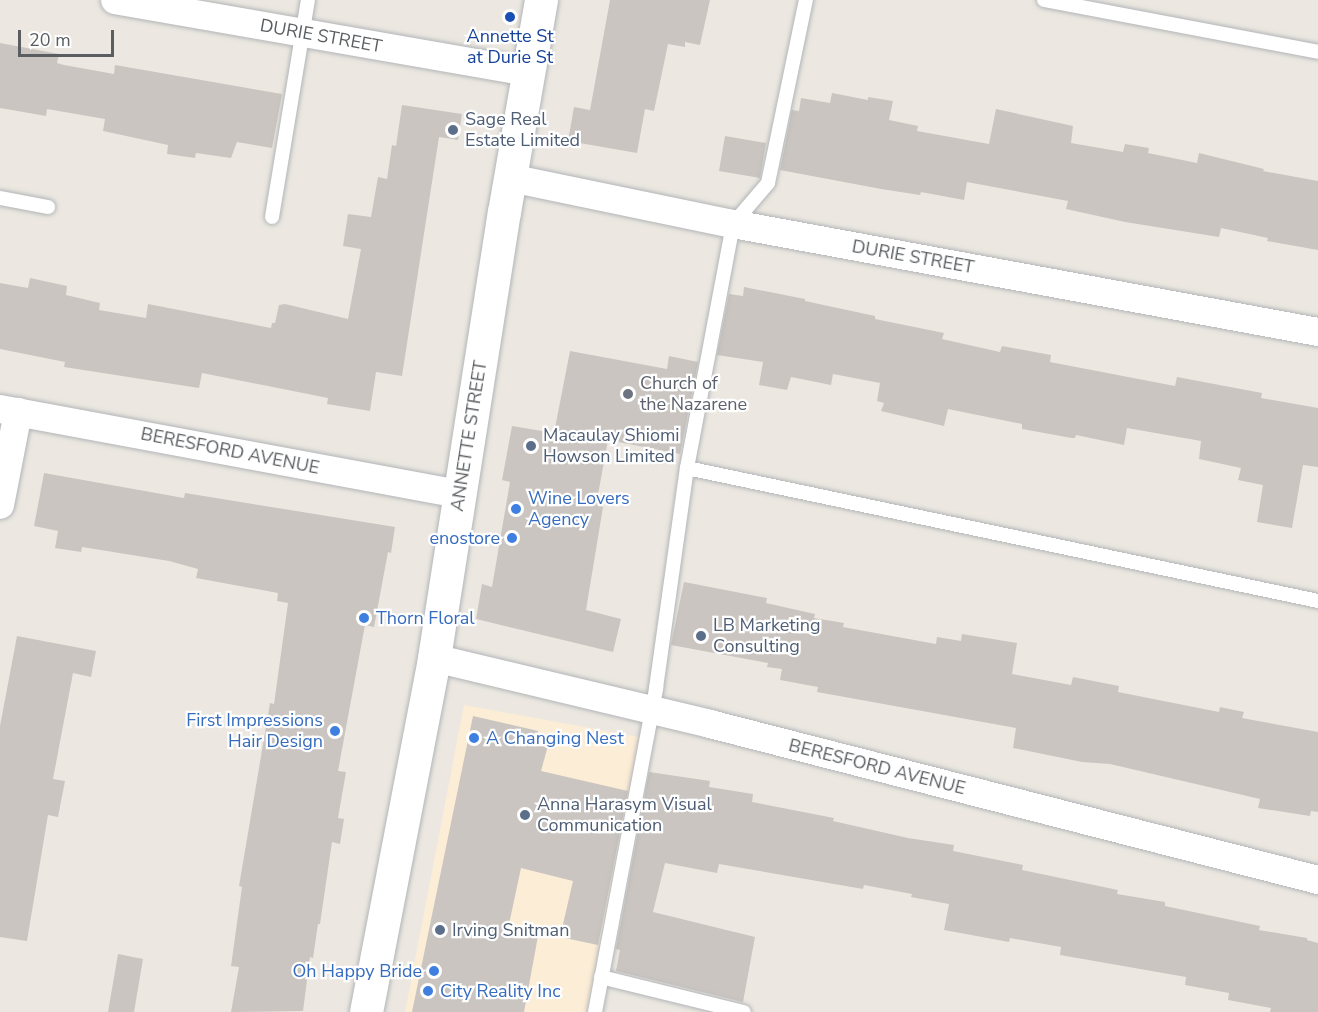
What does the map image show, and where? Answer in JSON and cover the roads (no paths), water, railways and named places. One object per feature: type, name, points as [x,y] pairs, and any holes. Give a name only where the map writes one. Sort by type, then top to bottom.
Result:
[{"type":"street","name":"DURIE STREET","points":[[115,0],[527,72]]},
{"type":"street","name":"ANNETTE STREET","points":[[366,1012],[435,658],[527,72],[541,0]]},
{"type":"street","name":"DURIE STREET","points":[[510,178],[733,224],[1318,332]]},
{"type":"street","name":"BERESFORD AVENUE","points":[[9,410],[460,494]]},
{"type":"street","points":[[0,505],[9,410]]},
{"type":"street","name":"BERESFORD AVENUE","points":[[435,658],[650,710],[1318,880]]},
{"type":"lane","points":[[273,217],[308,0]]},
{"type":"lane","points":[[595,1012],[650,710],[687,468],[733,224],[768,183],[806,0]]},
{"type":"lane","points":[[1044,0],[1318,51]]},
{"type":"lane","points":[[0,198],[48,207]]},
{"type":"lane","points":[[687,468],[1318,601]]},
{"type":"lane","points":[[601,977],[744,1012]]},
{"type":"place","name":"Annette St at Durie St","points":[[510,17]]},
{"type":"place","name":"Sage Real Estate Limited","points":[[453,130]]},
{"type":"place","name":"Church of the Nazarene","points":[[628,394]]},
{"type":"place","name":"Macaulay Shiomi Howson Limited","points":[[531,446]]},
{"type":"place","name":"Wine Lovers Agency","points":[[516,509]]},
{"type":"place","name":"enostore","points":[[512,538]]},
{"type":"place","name":"Thorn Floral","points":[[364,618]]},
{"type":"place","name":"LB Marketing Consulting","points":[[701,636]]},
{"type":"place","name":"First Impressions Hair Design","points":[[335,731]]},
{"type":"place","name":"A Changing Nest","points":[[474,738]]},
{"type":"place","name":"Anna Harasym Visual Communication","points":[[525,815]]},
{"type":"place","name":"Irving Snitman","points":[[440,930]]},
{"type":"place","name":"Oh Happy Bride","points":[[434,971]]},
{"type":"place","name":"City Reality Inc","points":[[428,991]]}]
